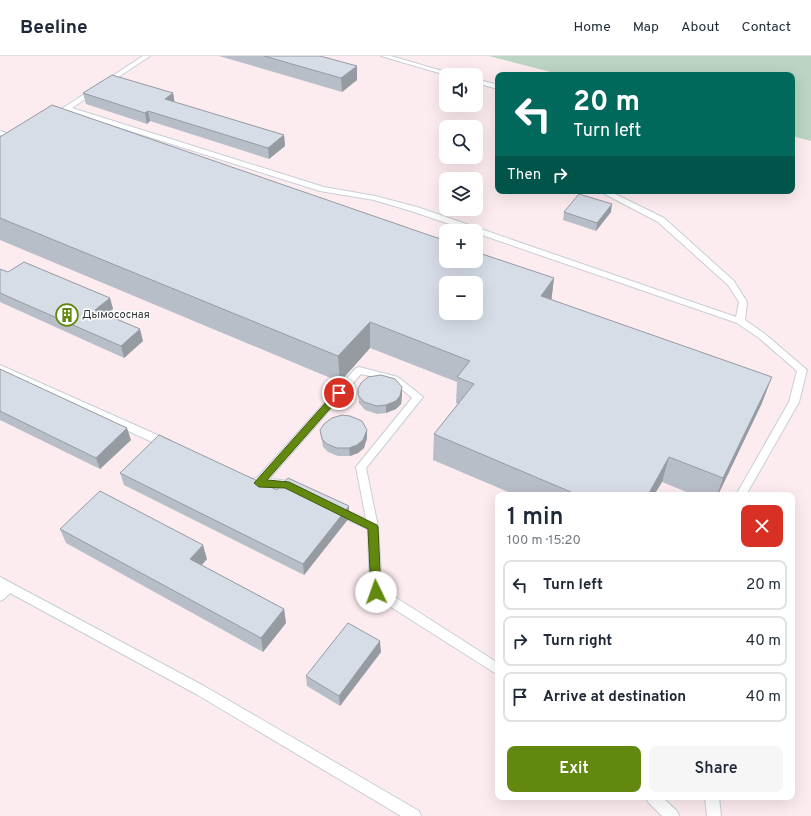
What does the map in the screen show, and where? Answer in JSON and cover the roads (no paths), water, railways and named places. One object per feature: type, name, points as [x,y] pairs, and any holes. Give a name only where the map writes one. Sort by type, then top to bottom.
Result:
[{"type":"lane","points":[[54,116],[147,56]]},
{"type":"lane","points":[[384,56],[439,71]]},
{"type":"lane","points":[[483,83],[495,87]]},
{"type":"lane","points":[[66,108],[323,189],[375,198],[414,209],[740,321],[807,370],[794,402],[743,492]]},
{"type":"lane","points":[[0,133],[19,137],[5,145]]},
{"type":"lane","points":[[609,194],[661,220],[731,283],[744,302],[740,321]]},
{"type":"lane","points":[[0,368],[174,447]]},
{"type":"lane","points":[[259,483],[359,370],[395,379],[418,397],[361,467],[373,527],[376,592],[402,607],[495,668]]},
{"type":"lane","points":[[244,477],[259,483],[286,484],[306,494]]},
{"type":"lane","points":[[326,504],[373,527]]},
{"type":"lane","points":[[3,588],[200,690],[414,816]]},
{"type":"lane","points":[[656,800],[672,816]]},
{"type":"lane","points":[[712,800],[714,816]]},
{"type":"place","name":"Дымососная","points":[[67,315]]}]
